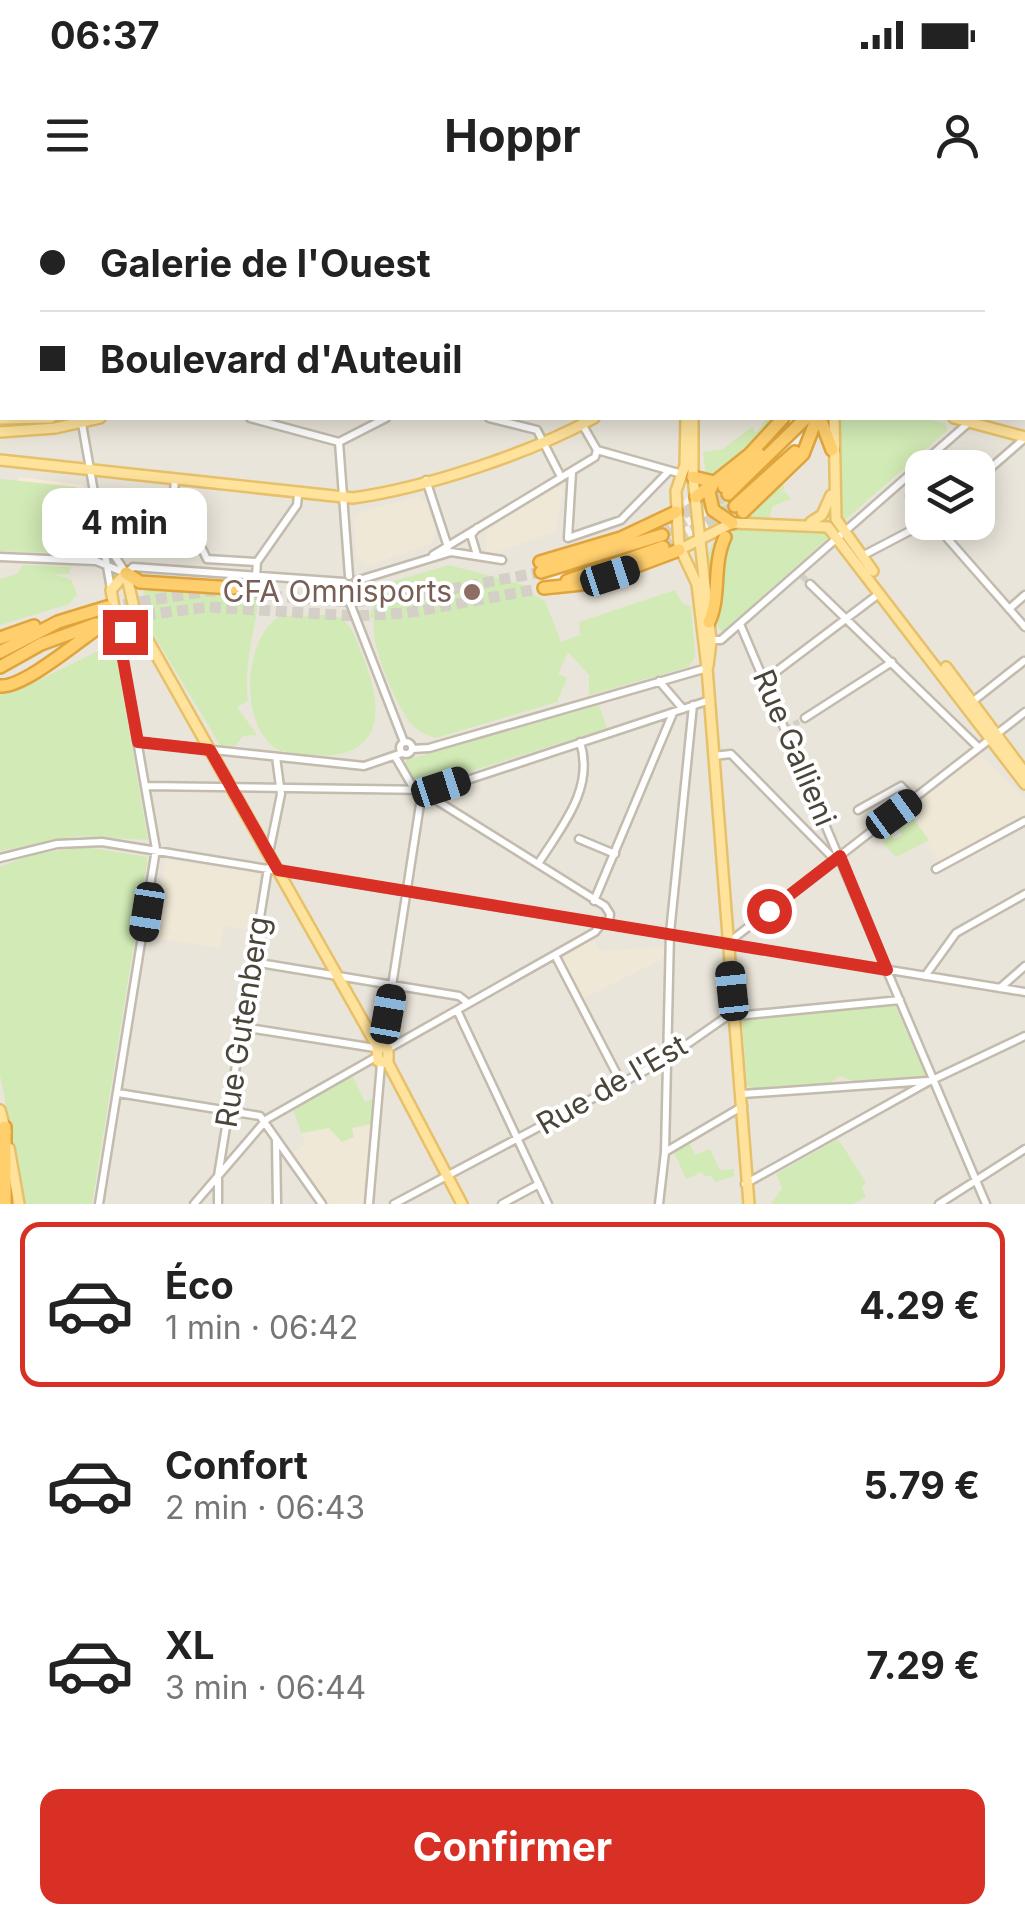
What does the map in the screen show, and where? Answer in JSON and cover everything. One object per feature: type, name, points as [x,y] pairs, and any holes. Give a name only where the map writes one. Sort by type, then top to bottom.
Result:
[{"type":"highway","points":[[729,496],[750,454],[781,420]]},
{"type":"highway","points":[[729,496],[790,420]]},
{"type":"highway","points":[[696,497],[729,496],[794,454],[813,420]]},
{"type":"highway","points":[[815,420],[832,450]]},
{"type":"highway","points":[[688,476],[729,496]]},
{"type":"highway","points":[[729,496],[710,492],[713,510],[732,523]]},
{"type":"highway","points":[[676,512],[621,538],[541,567],[662,537],[544,588],[591,583],[679,550]]},
{"type":"highway","points":[[707,632],[715,608],[715,566],[725,537]]},
{"type":"highway","points":[[126,573],[140,582],[233,588]]},
{"type":"highway","points":[[0,638],[110,613]]},
{"type":"highway","points":[[0,667],[110,613]]},
{"type":"highway","points":[[0,686],[25,682],[110,613]]},
{"type":"highway","points":[[0,652],[58,622]]},
{"type":"highway","points":[[5,1127],[5,1204]]},
{"type":"main road","points":[[0,432],[83,420]]},
{"type":"main road","points":[[0,460],[345,498],[426,480],[544,444],[590,420]]},
{"type":"main road","points":[[689,420],[688,476],[676,512],[679,550],[692,567],[707,632]]},
{"type":"main road","points":[[834,420],[834,489],[841,533],[881,592],[1025,773]]},
{"type":"main road","points":[[967,420],[1025,438]]},
{"type":"main road","points":[[688,476],[696,497],[700,538],[748,1204]]},
{"type":"main road","points":[[809,523],[822,515],[834,489]]},
{"type":"main road","points":[[676,512],[696,497]]},
{"type":"main road","points":[[679,550],[732,523],[809,523],[841,533],[972,702],[1025,784]]},
{"type":"main road","points":[[126,573],[111,590],[110,613],[137,622]]},
{"type":"main road","points":[[126,573],[137,622],[462,1204]]},
{"type":"main road","points":[[0,1110],[19,1204]]},
{"type":"street","points":[[83,420],[111,590]]},
{"type":"street","points":[[257,420],[339,442],[382,420]]},
{"type":"street","points":[[497,420],[537,430],[560,475]]},
{"type":"street","points":[[707,632],[721,640],[800,574],[963,420]]},
{"type":"street","points":[[126,573],[133,567],[350,582],[433,555],[560,475],[596,457],[597,450],[582,424]]},
{"type":"street","points":[[995,464],[1025,438]]},
{"type":"street","points":[[339,442],[350,603],[404,742],[412,749]]},
{"type":"street","points":[[597,450],[688,476]]},
{"type":"street","points":[[572,471],[568,538],[621,520],[669,471]]},
{"type":"street","points":[[175,480],[174,493],[207,559],[205,572]]},
{"type":"street","points":[[426,480],[449,548]]},
{"type":"street","points":[[256,576],[257,562],[298,495]]},
{"type":"street","points":[[476,555],[471,536],[478,527]]},
{"type":"street","points":[[862,556],[905,534]]},
{"type":"street","points":[[946,540],[1025,627]]},
{"type":"street","points":[[105,542],[126,573]]},
{"type":"street","points":[[449,548],[502,560]]},
{"type":"street","points":[[0,557],[106,564],[126,573]]},
{"type":"street","points":[[207,559],[257,562]]},
{"type":"street","points":[[810,584],[979,748]]},
{"type":"street","points":[[765,680],[881,592]]},
{"type":"street","points":[[1009,609],[1025,595]]},
{"type":"street","points":[[99,1204],[156,849],[119,637],[110,613]]},
{"type":"street","points":[[119,637],[137,622]]},
{"type":"street","name":"Rue Gallieni","points":[[740,624],[986,1204]]},
{"type":"street","points":[[972,702],[1024,661]]},
{"type":"street","points":[[805,718],[892,662]]},
{"type":"street","points":[[138,742],[364,766],[412,749],[429,748],[707,668]]},
{"type":"street","points":[[659,681],[683,709]]},
{"type":"street","points":[[146,786],[431,794],[710,700]]},
{"type":"street","points":[[659,1204],[665,1152],[670,933],[694,706]]},
{"type":"street","points":[[594,901],[674,712]]},
{"type":"street","points":[[728,943],[1025,712]]},
{"type":"street","points":[[369,1204],[381,1053],[408,891],[418,795],[399,756],[404,742]]},
{"type":"street","points":[[538,864],[571,812],[587,770],[580,742]]},
{"type":"street","points":[[715,756],[731,754],[826,853],[839,859]]},
{"type":"street","points":[[269,854],[281,790],[276,756]]},
{"type":"street","points":[[858,810],[901,786],[914,800]]},
{"type":"street","points":[[194,1204],[264,1122],[606,923],[608,909],[431,794]]},
{"type":"street","points":[[936,868],[1025,822]]},
{"type":"street","points":[[579,839],[614,854]]},
{"type":"street","points":[[0,858],[72,842],[156,849],[887,970],[978,981],[1025,992]]},
{"type":"street","points":[[826,853],[836,846]]},
{"type":"street","name":"Rue Gutenberg","points":[[218,1204],[218,1176],[242,1027],[273,869]]},
{"type":"street","points":[[925,976],[956,933],[1025,894]]},
{"type":"street","points":[[555,955],[622,1084]]},
{"type":"street","points":[[253,962],[459,996],[468,1003]]},
{"type":"street","points":[[1000,988],[1025,966]]},
{"type":"street","name":"Rue de l'Est","points":[[394,1204],[622,1084],[734,1014],[900,1000]]},
{"type":"street","points":[[457,1010],[548,1204]]},
{"type":"street","points":[[242,1027],[381,1053]]},
{"type":"street","points":[[746,1183],[931,1080],[1025,1036]]},
{"type":"street","points":[[665,1152],[742,1102],[931,1080]]},
{"type":"street","points":[[118,1093],[260,1116],[322,1204]]},
{"type":"street","points":[[276,1139],[277,1204]]},
{"type":"street","points":[[939,1204],[1025,1149]]},
{"type":"street","points":[[277,1157],[286,1153]]},
{"type":"street","points":[[502,1204],[539,1184]]},
{"type":"shaded area","points":[[0,420],[776,420],[707,484],[660,517],[539,560],[544,596],[553,596],[656,565],[748,515],[801,462],[829,420],[1025,420],[1025,1204],[0,1204]]},
{"type":"shaded area","points":[[19,477],[83,485],[96,551],[90,548],[76,487],[18,481]]},
{"type":"shaded area","points":[[557,486],[563,490],[556,531],[492,554],[487,551],[485,532]]},
{"type":"shaded area","points":[[132,487],[168,492],[196,548],[194,557],[129,554],[121,547],[113,502]]},
{"type":"shaded area","points":[[418,496],[426,501],[436,532],[432,543],[368,566],[356,557],[354,519],[358,513]]},
{"type":"shaded area","points":[[979,754],[1025,799],[1025,818],[940,863],[907,810]]},
{"type":"shaded area","points":[[166,859],[260,874],[254,931],[224,926],[220,948],[150,937]]},
{"type":"shaded area","points":[[593,939],[600,951],[666,947],[666,957],[583,999],[562,959]]},
{"type":"shaded area","points":[[372,1124],[365,1204],[329,1204],[293,1153],[305,1144],[301,1133],[330,1128],[342,1142],[354,1135],[351,1128]]},
{"type":"green space","points":[[766,420],[776,420],[746,454],[727,469],[706,476],[703,452],[723,449],[752,427],[756,433]]},
{"type":"green space","points":[[839,420],[945,423],[948,430],[925,450],[905,450],[905,468],[845,520],[839,514]]},
{"type":"green space","points":[[0,479],[76,487],[90,548],[85,554],[0,551]]},
{"type":"green space","points":[[721,483],[737,510],[748,515],[781,483],[785,488],[772,501],[784,491],[791,499],[773,506],[769,518],[739,518],[716,505],[715,490]]},
{"type":"green space","points":[[729,528],[821,528],[828,538],[722,632],[718,627],[717,583],[710,605],[707,572],[713,543]]},
{"type":"green space","points":[[23,565],[71,567],[69,574],[54,575],[71,579],[77,595],[69,604],[0,625],[0,579],[17,574]]},
{"type":"green space","points":[[449,565],[532,587],[529,592],[545,601],[561,642],[580,635],[579,622],[675,590],[683,604],[691,606],[695,657],[688,667],[589,695],[589,675],[568,652],[558,674],[567,678],[557,702],[436,738],[427,735],[414,727],[399,705],[380,658],[374,619],[368,617],[384,589],[396,584],[394,581]]},
{"type":"green space","points":[[252,585],[260,586],[249,658],[248,701],[237,707],[257,735],[243,736],[235,746],[220,745],[146,622],[143,593],[148,588],[251,593]]},
{"type":"green space","points":[[333,615],[349,626],[363,657],[376,709],[373,728],[364,742],[350,751],[307,755],[278,750],[265,738],[251,703],[252,662],[258,643],[267,627],[280,616]]},
{"type":"green space","points":[[114,643],[148,840],[77,836],[0,851],[0,689],[29,685]]},
{"type":"green space","points":[[599,705],[607,728],[421,787],[404,766],[406,760]]},
{"type":"green space","points":[[907,810],[929,840],[896,857],[882,842],[891,835],[894,839],[902,835],[892,821]]},
{"type":"green space","points":[[85,847],[148,857],[92,1204],[25,1204],[0,1075],[0,867],[33,854]]},
{"type":"green space","points":[[895,1005],[926,1077],[856,1082],[840,1076],[827,1085],[755,1090],[747,1086],[742,1017]]},
{"type":"green space","points":[[352,1075],[365,1102],[374,1098],[372,1124],[352,1128],[354,1137],[342,1142],[329,1128],[301,1133],[293,1108]]},
{"type":"green space","points":[[838,1139],[866,1182],[862,1188],[866,1197],[853,1204],[771,1204],[782,1188],[776,1174]]},
{"type":"green space","points":[[689,1142],[695,1155],[710,1149],[720,1170],[734,1169],[734,1176],[715,1182],[711,1175],[705,1177],[702,1172],[686,1179],[674,1152]]},
{"type":"tunnel","points":[[669,523],[724,487]]},
{"type":"tunnel","points":[[662,535],[728,494]]},
{"type":"tunnel","points":[[663,547],[735,506]]},
{"type":"tunnel","points":[[107,607],[209,591],[350,602],[405,598],[541,572]]},
{"type":"tunnel","points":[[802,576],[810,584]]},
{"type":"tunnel","points":[[128,617],[209,607],[355,616],[406,613],[544,588]]},
{"type":"tunnel","points":[[786,729],[805,718]]},
{"type":"place","name":"CFA Omnisports","points":[[472,592]]},
{"type":"route","points":[[125,632],[119,637],[138,742],[210,750],[278,870],[887,970],[840,856],[769,911]]}]
